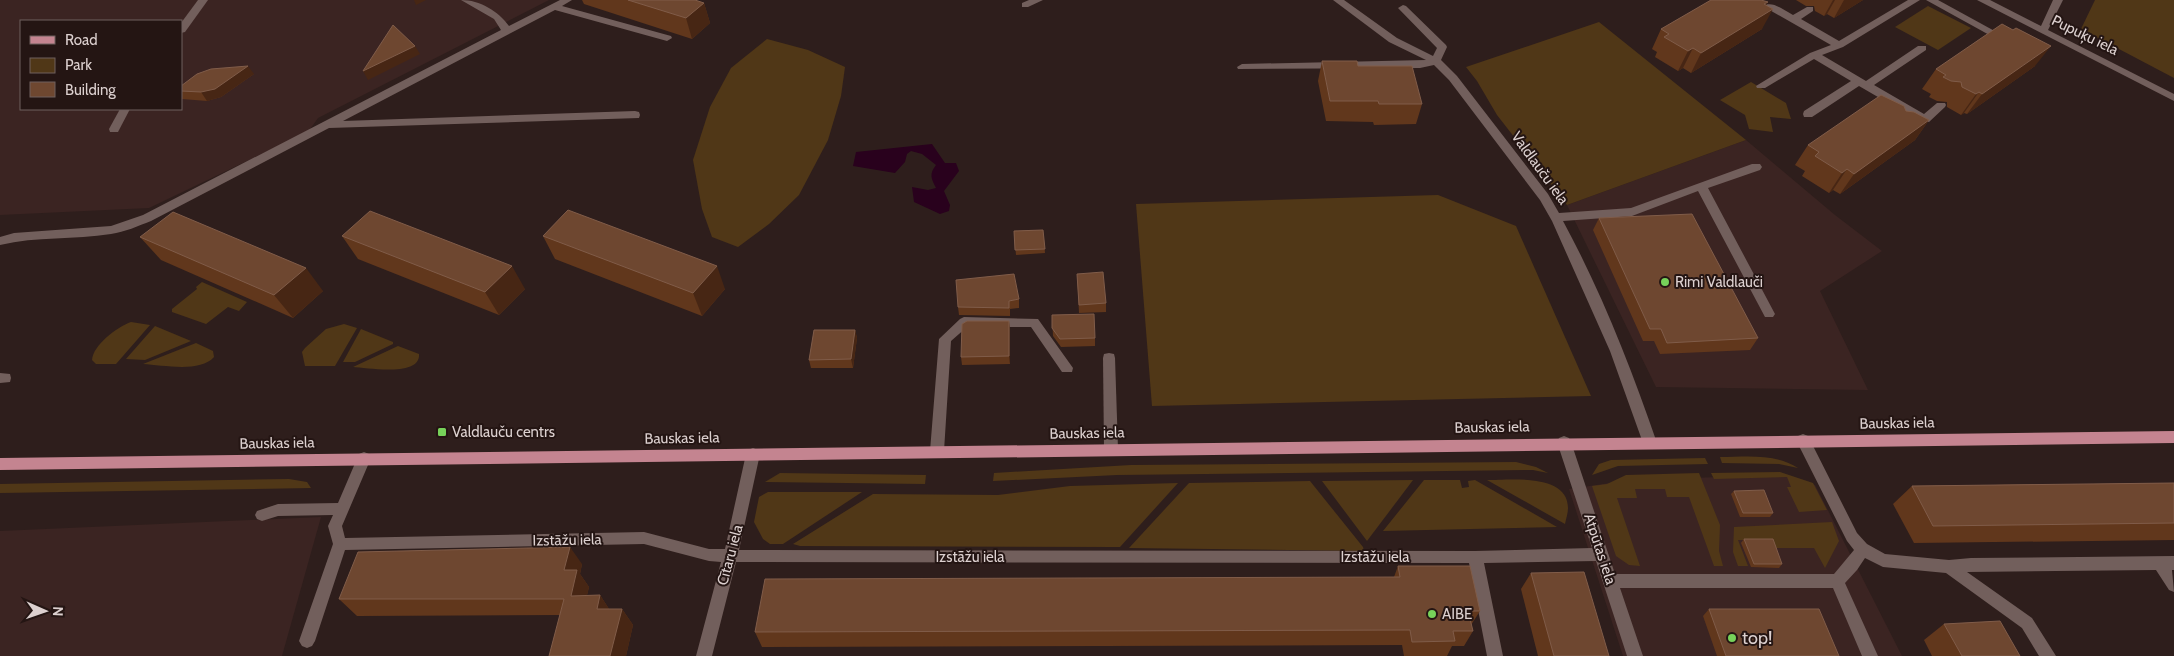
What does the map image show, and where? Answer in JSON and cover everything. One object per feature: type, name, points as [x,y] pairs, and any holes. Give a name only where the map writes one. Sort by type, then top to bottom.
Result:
[{"type":"main road","name":"Bauskas iela","points":[[0,464],[1564,442],[1650,443],[2174,436]]},
{"type":"street","points":[[182,29],[203,0]]},
{"type":"street","points":[[466,0],[497,17],[507,31]]},
{"type":"street","points":[[0,241],[19,235],[110,230],[127,227],[567,0]]},
{"type":"street","points":[[1025,5],[1038,0]]},
{"type":"street","name":"Valdlauču iela","points":[[1338,0],[1394,40],[1436,61],[1453,78],[1544,197],[1556,217],[1599,311],[1638,406],[1650,443]]},
{"type":"street","points":[[1761,86],[1814,54],[1839,46],[1915,0]]},
{"type":"street","points":[[1931,0],[2012,43]]},
{"type":"street","name":"Pupuķu iela","points":[[1982,0],[2174,98]]},
{"type":"street","points":[[2042,31],[2048,23],[2058,0]]},
{"type":"street","points":[[1749,15],[1766,4],[1839,46]]},
{"type":"street","points":[[554,7],[667,38]]},
{"type":"street","points":[[1242,67],[1420,65],[1436,61],[1442,47],[1403,8]]},
{"type":"street","points":[[1794,20],[1810,9]]},
{"type":"street","points":[[1808,114],[1922,48]]},
{"type":"street","points":[[1814,54],[1925,119],[1941,105]]},
{"type":"street","points":[[114,129],[124,110]]},
{"type":"street","points":[[1902,123],[1915,114]]},
{"type":"street","points":[[327,125],[635,115]]},
{"type":"street","points":[[1556,217],[1632,212],[1756,167]]},
{"type":"street","points":[[1701,186],[1769,314]]},
{"type":"street","points":[[937,451],[945,339],[964,322],[1034,322],[1067,368]]},
{"type":"street","points":[[1109,358],[1111,449]]},
{"type":"street","points":[[1803,440],[1852,537],[1862,549],[1883,560],[1949,567],[1971,564],[2167,563],[2174,584]]},
{"type":"street","name":"Atpūtas iela","points":[[1564,442],[1634,656]]},
{"type":"street","name":"Cītaru iela","points":[[704,656],[719,594],[731,556],[754,454]]},
{"type":"street","points":[[307,641],[340,544],[335,526],[364,458]]},
{"type":"street","points":[[262,515],[278,510],[342,509]]},
{"type":"street","name":"Izstāžu iela","points":[[340,544],[644,538],[709,555],[731,556],[1474,557],[1602,554]]},
{"type":"street","points":[[1610,580],[1836,581],[1852,565],[1862,549]]},
{"type":"street","points":[[1474,557],[1495,656]]},
{"type":"street","points":[[1949,567],[2027,623],[2048,656]]},
{"type":"street","points":[[1836,581],[1870,656]]},
{"type":"shaded area","points":[[0,0],[549,0],[318,118],[308,132],[149,208],[0,215]]},
{"type":"shaded area","points":[[1746,140],[1835,215],[1882,251],[1820,291],[1868,390],[1656,387],[1567,205]]},
{"type":"shaded area","points":[[932,144],[945,163],[956,163],[959,171],[944,191],[950,205],[949,211],[940,214],[914,202],[912,187],[928,190],[936,188],[932,171],[936,165],[922,154],[911,151],[907,154],[905,162],[895,173],[853,166],[856,152]]},
{"type":"shaded area","points":[[1780,475],[1815,485],[1902,656],[1623,656],[1569,489],[1631,480]]},
{"type":"shaded area","points":[[321,517],[282,656],[0,656],[0,531]]},
{"type":"green space","points":[[2095,0],[2174,0],[2174,78],[2081,29]]},
{"type":"green space","points":[[1928,6],[1971,28],[1938,50],[1895,27]]},
{"type":"green space","points":[[1599,22],[1746,140],[1567,205],[1497,115],[1477,81],[1466,67]]},
{"type":"green space","points":[[767,39],[808,50],[845,67],[841,96],[828,140],[799,195],[769,224],[738,247],[712,237],[702,209],[693,160],[710,107],[731,68]]},
{"type":"green space","points":[[1751,82],[1786,103],[1791,119],[1770,117],[1773,132],[1749,129],[1745,115],[1720,100]]},
{"type":"green space","points":[[1438,195],[1516,226],[1591,396],[1152,406],[1136,204]]},
{"type":"green space","points":[[202,282],[247,302],[239,311],[228,307],[206,324],[172,312],[172,309],[197,289],[196,287]]},
{"type":"green space","points":[[131,322],[150,325],[116,364],[96,364],[92,360],[93,354],[101,343],[113,332]]},
{"type":"green space","points":[[344,324],[357,328],[335,366],[305,366],[302,352],[305,348],[326,329]]},
{"type":"green space","points":[[155,326],[191,341],[145,360],[126,359]]},
{"type":"green space","points":[[361,329],[393,342],[393,344],[355,362],[343,362]]},
{"type":"green space","points":[[196,343],[213,351],[214,357],[208,362],[191,367],[143,364]]},
{"type":"green space","points":[[398,346],[419,354],[417,361],[412,366],[392,369],[353,367]]},
{"type":"green space","points":[[1720,457],[1771,458],[1789,463],[1798,468],[1779,464],[1722,463]]},
{"type":"green space","points":[[1705,458],[1708,464],[1618,466],[1592,475],[1599,464],[1611,460]]},
{"type":"green space","points":[[1516,462],[1536,467],[1548,473],[1533,470],[1117,475],[993,481],[994,473],[1131,465]]},
{"type":"green space","points":[[1780,472],[1813,483],[1827,510],[1799,512],[1787,487],[1791,487],[1787,477],[1714,479],[1711,473]]},
{"type":"green space","points":[[780,473],[926,475],[925,484],[765,482]]},
{"type":"green space","points":[[1699,473],[1720,525],[1719,551],[1723,566],[1714,566],[1689,497],[1667,497],[1665,489],[1635,489],[1637,498],[1617,498],[1640,566],[1629,565],[1616,556],[1592,486],[1607,484],[1626,475]]},
{"type":"green space","points":[[289,479],[307,482],[311,488],[0,493],[0,484]]},
{"type":"green space","points":[[1413,480],[1367,541],[1322,481]]},
{"type":"green space","points":[[1424,480],[1460,480],[1462,488],[1469,487],[1468,481],[1475,480],[1557,527],[1383,531]]},
{"type":"green space","points":[[1487,480],[1536,481],[1559,489],[1565,497],[1568,508],[1565,524]]},
{"type":"green space","points":[[1310,481],[1363,547],[1364,551],[1129,548],[1189,483]]},
{"type":"green space","points":[[1178,483],[1120,547],[800,546],[793,544],[873,494],[998,495],[1070,486]]},
{"type":"green space","points":[[768,492],[862,492],[783,544],[770,544],[763,539],[754,522],[759,497]]},
{"type":"green space","points":[[1832,522],[1839,541],[1825,568],[1814,548],[1773,548],[1770,540],[1738,540],[1748,566],[1738,566],[1733,552],[1734,527]]},
{"type":"building","points":[[628,0],[695,0],[704,3],[686,18]]},
{"type":"building","points":[[1711,0],[1761,0],[1768,2],[1764,4],[1773,9],[1701,53],[1693,48],[1688,51],[1664,37],[1669,34],[1661,29]]},
{"type":"building","points":[[2002,24],[2013,30],[2016,28],[2051,46],[1982,94],[1979,92],[1976,94],[1962,87],[1961,82],[1951,81],[1943,77],[1946,75],[1936,69]]},
{"type":"building","points":[[393,25],[415,46],[363,71]]},
{"type":"building","points":[[1322,61],[1357,61],[1358,66],[1412,66],[1422,104],[1379,104],[1378,101],[1330,101]]},
{"type":"building","points":[[248,66],[215,89],[201,92],[182,91],[182,85],[197,74],[211,69]]},
{"type":"building","points":[[1881,95],[1904,106],[1906,111],[1914,112],[1929,120],[1854,174],[1847,169],[1842,173],[1815,156],[1819,152],[1808,145]]},
{"type":"building","points":[[568,210],[717,266],[693,293],[543,236]]},
{"type":"building","points":[[370,211],[512,266],[485,292],[342,236]]},
{"type":"building","points":[[173,212],[306,268],[274,295],[140,237]]},
{"type":"building","name":"Rimi Valdlauči","points":[[1692,214],[1758,338],[1667,343],[1661,329],[1650,329],[1599,218]]},
{"type":"building","points":[[1043,230],[1045,249],[1015,250],[1014,231]]},
{"type":"building","points":[[1103,272],[1106,303],[1079,305],[1077,274]]},
{"type":"building","points":[[1014,274],[1019,299],[1009,301],[1009,308],[958,307],[956,280]]},
{"type":"building","points":[[1094,314],[1095,338],[1060,339],[1052,328],[1052,315]]},
{"type":"building","points":[[967,321],[1009,321],[1009,356],[961,357],[962,324]]},
{"type":"building","points":[[814,330],[855,330],[851,359],[809,360]]},
{"type":"building","points":[[2174,483],[2174,523],[1933,526],[1912,486]]},
{"type":"building","points":[[1764,490],[1773,513],[1743,513],[1734,491]]},
{"type":"building","points":[[1744,539],[1773,539],[1782,564],[1754,564]]},
{"type":"building","points":[[570,547],[564,570],[577,570],[571,596],[600,595],[597,609],[622,609],[610,656],[549,656],[564,599],[339,599],[358,552]]},
{"type":"building","points":[[1398,566],[1470,566],[1480,611],[1468,611],[1473,631],[1453,631],[1455,641],[1412,642],[1410,630],[755,632],[765,579],[1400,577]]},
{"type":"building","points":[[1584,572],[1609,656],[1554,656],[1531,573]]},
{"type":"building","points":[[1709,609],[1819,609],[1839,656],[1726,656]]},
{"type":"building","points":[[2000,621],[2020,656],[1962,656],[1944,624]]},
{"type":"place","name":"Rimi Valdlauči","points":[[1665,282]]},
{"type":"place","name":"Valdlauču centrs","points":[[442,432]]},
{"type":"place","name":"AIBE","points":[[1432,614]]},
{"type":"place","name":"top!","points":[[1732,638]]}]
